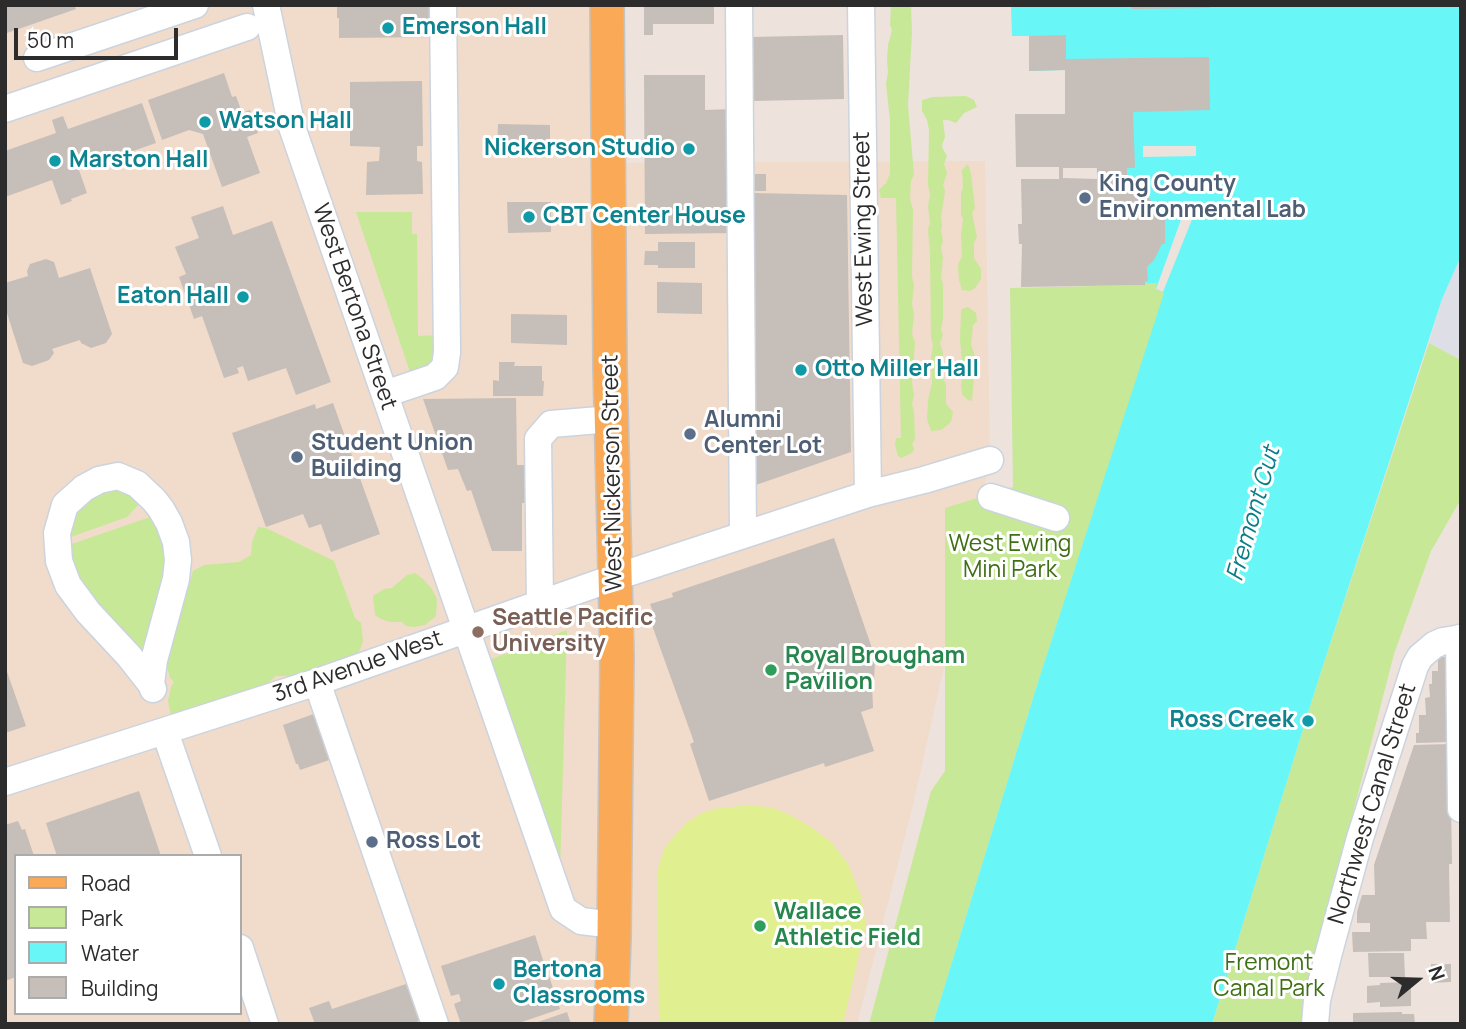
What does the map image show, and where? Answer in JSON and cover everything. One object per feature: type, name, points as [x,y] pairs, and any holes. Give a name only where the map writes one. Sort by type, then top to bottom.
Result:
[{"type":"main road","name":"West Nickerson Street","points":[[607,5],[617,656],[611,1024]]},
{"type":"street","points":[[37,58],[195,5]]},
{"type":"street","name":"West Bertona Street","points":[[266,5],[292,127],[562,909],[581,921],[614,925]]},
{"type":"street","points":[[385,394],[435,377],[445,367],[443,5]]},
{"type":"street","points":[[739,5],[743,535]]},
{"type":"street","name":"West Ewing Street","points":[[861,5],[868,494]]},
{"type":"street","points":[[5,109],[247,27]]},
{"type":"street","points":[[540,604],[538,439],[551,424],[612,419]]},
{"type":"street","name":"3rd Avenue West","points":[[5,782],[317,682],[616,577],[868,494],[990,460]]},
{"type":"street","points":[[118,476],[137,484],[154,499],[169,523],[176,542],[176,579],[153,660],[152,687],[68,585],[59,561],[58,533],[65,505],[84,488],[99,480],[118,476]]},
{"type":"street","points":[[991,497],[1056,518]]},
{"type":"street","points":[[1460,638],[1461,809]]},
{"type":"street","name":"Northwest Canal Street","points":[[1315,1024],[1317,1000],[1360,838],[1415,666],[1426,650],[1434,645],[1460,638]]},
{"type":"street","points":[[317,682],[435,1024]]},
{"type":"street","points":[[165,732],[207,854]]},
{"type":"street","points":[[242,954],[265,1024]]},
{"type":"shaded area","name":"Seattle Pacific University","points":[[5,5],[607,5],[609,163],[985,161],[990,460],[913,805],[857,1024],[5,1024]]},
{"type":"shaded area","points":[[1461,256],[1461,360],[1429,343],[1442,299]]},
{"type":"green space","points":[[891,5],[911,5],[912,33],[908,105],[914,175],[911,180],[910,199],[913,210],[912,334],[915,343],[912,404],[915,439],[912,453],[901,458],[895,445],[896,438],[901,438],[896,198],[881,198],[879,190],[890,174],[890,120],[886,84],[888,45],[892,30]]},
{"type":"green space","points":[[966,96],[974,100],[977,107],[964,113],[956,123],[943,120],[945,137],[942,145],[947,156],[944,164],[947,173],[943,185],[945,191],[941,218],[943,335],[940,343],[946,404],[953,412],[951,422],[941,430],[931,431],[927,419],[933,345],[928,229],[929,130],[922,111],[922,100]]},
{"type":"green space","points":[[968,164],[977,237],[974,243],[974,258],[981,269],[981,279],[970,291],[962,290],[958,265],[962,256],[962,170]]},
{"type":"green space","points":[[356,212],[412,212],[412,234],[417,234],[418,336],[443,335],[443,357],[412,378]]},
{"type":"green space","name":"West Ewing Mini Park","points":[[1158,283],[1165,292],[1038,682],[933,1024],[869,1024],[931,791],[945,771],[945,508],[1013,487],[1010,288]]},
{"type":"green space","points":[[968,307],[976,313],[977,321],[973,325],[971,345],[975,356],[972,366],[972,401],[962,394],[961,386],[961,311]]},
{"type":"green space","name":"Fremont Canal Park","points":[[1429,343],[1461,360],[1461,499],[1431,551],[1394,654],[1307,991],[1304,1024],[1212,1024],[1317,684]]},
{"type":"green space","points":[[122,490],[142,501],[127,517],[68,538],[73,519],[85,501],[101,492]]},
{"type":"green space","points":[[156,515],[170,566],[143,654],[78,584],[68,558],[69,545]]},
{"type":"green space","points":[[258,527],[266,528],[334,561],[355,618],[361,623],[363,641],[357,657],[303,683],[286,676],[276,676],[259,690],[171,715],[168,701],[174,682],[167,666],[193,571],[204,565],[239,562],[251,555],[252,542]]},
{"type":"green space","points":[[415,573],[432,589],[437,599],[436,616],[425,625],[414,627],[406,626],[402,622],[390,622],[375,615],[373,596],[384,589],[392,588],[407,575]]},
{"type":"green space","points":[[567,630],[560,870],[489,660]]},
{"type":"green space","name":"Wallace Athletic Field","points":[[753,805],[773,808],[808,825],[831,842],[848,864],[861,896],[866,925],[843,1024],[659,1024],[657,871],[665,847],[686,823],[702,813],[719,808]]},
{"type":"water","name":"Fremont Cut","points":[[1011,5],[1461,5],[1461,256],[1442,299],[1317,684],[1212,1024],[933,1024],[1038,682],[1164,293],[1156,289],[1157,283],[1145,283],[1097,179],[1096,114],[1065,114],[1065,70],[1029,71],[1029,36],[1012,36]]},
{"type":"pier","points":[[1143,146],[1196,146],[1196,156],[1143,157]]},
{"type":"pier","points":[[1187,203],[1197,207],[1163,292],[1156,289]]},
{"type":"building","points":[[5,5],[74,5],[76,9],[7,33]]},
{"type":"building","name":"Emerson Hall","points":[[337,5],[437,5],[437,37],[339,38]]},
{"type":"building","points":[[644,5],[714,5],[714,24],[653,24],[653,35],[644,35]]},
{"type":"building","points":[[1130,5],[1210,5],[1210,8],[1132,9]]},
{"type":"building","points":[[843,35],[844,99],[753,101],[751,37]]},
{"type":"building","name":"King County Environmental Lab","points":[[1066,35],[1066,59],[1209,57],[1210,110],[1133,112],[1135,168],[1127,168],[1127,178],[1143,178],[1143,182],[1147,182],[1147,196],[1158,209],[1162,220],[1165,220],[1165,244],[1162,244],[1147,267],[1148,281],[1145,281],[1145,285],[1021,287],[1022,244],[1019,244],[1018,224],[1022,224],[1021,179],[1059,179],[1059,167],[1016,167],[1015,114],[1065,114],[1065,70],[1029,71],[1029,36]],"holes":[[[1063,168],[1097,168],[1097,179],[1063,178]]]},
{"type":"building","name":"Watson Hall","points":[[224,73],[232,97],[236,96],[242,113],[250,110],[258,133],[247,137],[260,173],[222,187],[203,134],[189,130],[162,140],[148,100]]},
{"type":"building","name":"Nickerson Studio","points":[[644,75],[705,75],[705,110],[734,109],[735,233],[645,234]]},
{"type":"building","points":[[422,81],[423,146],[417,146],[417,161],[422,162],[423,194],[366,195],[367,162],[379,161],[380,147],[350,146],[350,82]]},
{"type":"building","name":"Marston Hall","points":[[142,103],[156,143],[79,170],[87,193],[61,205],[52,180],[5,197],[5,151],[56,133],[52,120],[63,116],[68,129]]},
{"type":"building","points":[[498,124],[550,125],[550,152],[521,152],[521,157],[497,157]]},
{"type":"building","points":[[755,174],[766,174],[766,191],[755,191]]},
{"type":"building","name":"Otto Miller Hall","points":[[751,193],[847,195],[851,452],[753,486]]},
{"type":"building","name":"CBT Center House","points":[[507,202],[551,202],[551,232],[508,233]]},
{"type":"building","name":"Eaton Hall","points":[[223,206],[233,235],[272,221],[331,382],[296,395],[286,368],[248,381],[243,366],[237,368],[239,373],[224,378],[202,316],[194,319],[179,277],[186,274],[175,247],[199,238],[191,217]]},
{"type":"building","points":[[658,242],[695,242],[695,268],[658,268],[658,265],[644,265],[645,251],[658,251]]},
{"type":"building","points":[[46,259],[54,262],[59,278],[90,268],[112,334],[106,343],[91,348],[80,340],[52,349],[54,353],[49,360],[32,366],[23,363],[5,307],[5,283],[28,276],[30,264]]},
{"type":"building","points":[[657,282],[702,283],[702,314],[657,313]]},
{"type":"building","points":[[511,314],[567,315],[567,345],[511,343]]},
{"type":"building","points":[[499,362],[515,362],[514,366],[542,366],[543,396],[493,396],[493,380],[499,381]]},
{"type":"building","points":[[516,398],[517,465],[530,465],[530,503],[522,503],[522,551],[492,551],[471,490],[467,491],[458,469],[448,470],[423,399]]},
{"type":"building","name":"Student Union Building","points":[[333,403],[380,534],[331,552],[321,524],[309,528],[303,514],[266,527],[232,433],[315,404],[316,409]]},
{"type":"building","name":"Royal Brougham Pavilion","points":[[834,538],[875,657],[873,708],[861,712],[874,751],[825,767],[824,763],[709,801],[690,744],[694,742],[648,614],[653,612],[650,604],[673,597],[672,593]]},
{"type":"building","points":[[1438,657],[1449,657],[1450,742],[1416,743],[1419,715],[1426,715],[1425,698],[1430,697],[1429,684],[1432,684],[1432,671],[1438,671]]},
{"type":"building","points":[[5,666],[26,726],[5,733]]},
{"type":"building","points":[[322,711],[335,758],[300,770],[283,725]]},
{"type":"building","points":[[1450,744],[1450,922],[1426,922],[1427,939],[1411,939],[1411,951],[1353,952],[1352,932],[1370,932],[1370,923],[1357,923],[1357,912],[1362,895],[1375,895],[1374,865],[1414,745]]},
{"type":"building","points":[[139,791],[160,854],[56,854],[46,823]]},
{"type":"building","points":[[18,821],[22,830],[25,829],[33,854],[14,854],[14,978],[5,981],[5,825]]},
{"type":"building","name":"Bertona Classrooms","points":[[535,935],[544,963],[536,965],[539,975],[548,973],[560,1009],[516,1024],[461,1024],[454,1004],[461,1001],[459,994],[451,996],[441,966]]},
{"type":"building","points":[[1368,953],[1404,953],[1405,977],[1369,977]]},
{"type":"building","points":[[1431,964],[1451,964],[1451,982],[1431,983]]},
{"type":"building","points":[[1411,982],[1411,1006],[1380,1007],[1380,1002],[1367,1003],[1367,986]]},
{"type":"building","points":[[406,984],[419,1021],[412,1024],[315,1024],[309,1008],[329,1001],[332,1009]]},
{"type":"building","points":[[567,1012],[571,1024],[535,1023]]},
{"type":"building","points":[[1353,1013],[1414,1014],[1415,1024],[1353,1024]]},
{"type":"place","name":"Emerson Hall","points":[[388,28]]},
{"type":"place","name":"Watson Hall","points":[[205,122]]},
{"type":"place","name":"Nickerson Studio","points":[[689,149]]},
{"type":"place","name":"Marston Hall","points":[[55,161]]},
{"type":"place","name":"King County Environmental Lab","points":[[1085,198]]},
{"type":"place","name":"CBT Center House","points":[[529,217]]},
{"type":"place","name":"Eaton Hall","points":[[243,297]]},
{"type":"place","name":"Otto Miller Hall","points":[[801,370]]},
{"type":"place","name":"Alumni Center Lot","points":[[690,434]]},
{"type":"place","name":"Student Union Building","points":[[297,457]]},
{"type":"place","name":"Seattle Pacific University","points":[[478,632]]},
{"type":"place","name":"Royal Brougham Pavilion","points":[[771,670]]},
{"type":"place","name":"Ross Creek","points":[[1308,721]]},
{"type":"place","name":"Ross Lot","points":[[372,842]]},
{"type":"place","name":"Wallace Athletic Field","points":[[760,926]]},
{"type":"place","name":"Bertona Classrooms","points":[[499,984]]}]
